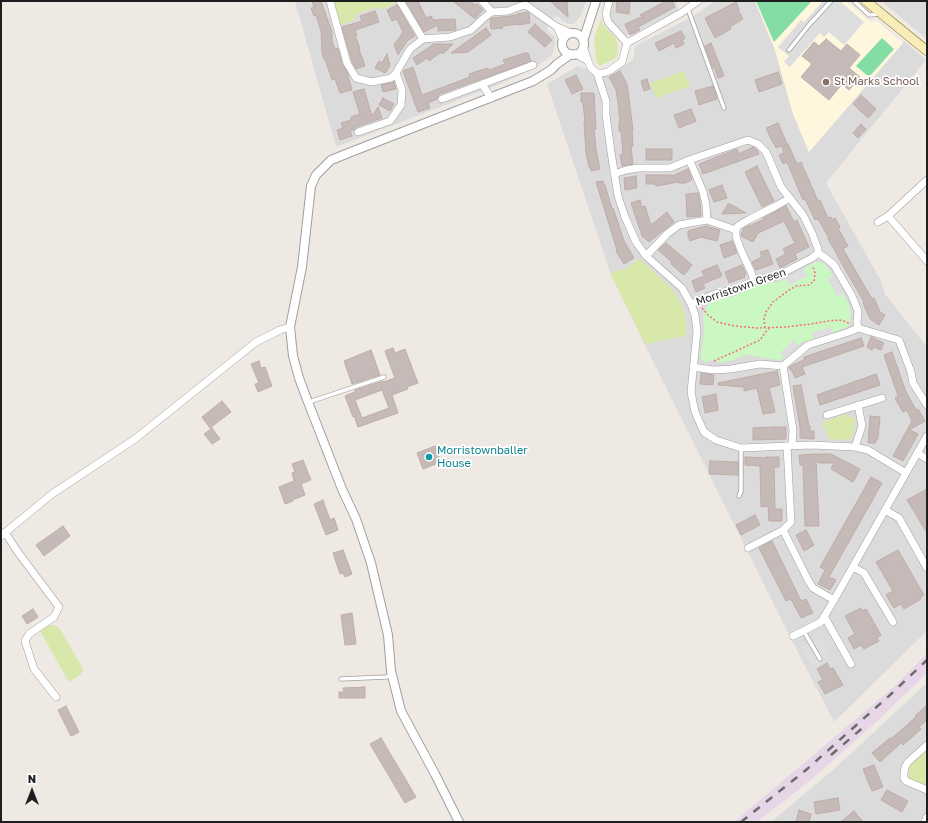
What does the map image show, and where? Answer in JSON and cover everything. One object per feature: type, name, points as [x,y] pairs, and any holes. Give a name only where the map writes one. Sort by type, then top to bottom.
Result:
[{"type":"main road","points":[[866,1],[927,51]]},
{"type":"street","points":[[330,1],[347,64],[356,78],[372,82],[390,78],[396,73],[410,49],[423,39],[450,37],[471,30],[492,12],[508,11],[526,3],[557,27],[580,36],[591,68],[597,73],[606,101],[606,115],[614,174],[618,196],[625,217],[636,242],[646,256],[682,288],[694,303]]},
{"type":"street","points":[[400,1],[423,39]]},
{"type":"street","points":[[482,1],[492,12]]},
{"type":"street","points":[[459,822],[401,711],[392,675],[388,636],[371,563],[356,519],[342,489],[308,402],[293,356],[290,327],[302,267],[311,186],[316,175],[331,160],[533,81],[551,70],[557,64],[581,51],[596,1]]},
{"type":"street","points":[[610,1],[606,14],[608,22],[627,43]]},
{"type":"street","points":[[597,73],[609,71],[622,62],[627,43],[681,13],[698,1]]},
{"type":"street","points":[[557,27],[566,52],[588,61]]},
{"type":"street","points":[[557,64],[566,36],[587,27]]},
{"type":"street","points":[[442,99],[533,65]]},
{"type":"street","points":[[358,132],[390,121],[401,105],[402,90],[396,73]]},
{"type":"street","points":[[482,84],[491,98]]},
{"type":"street","points":[[614,174],[639,168],[670,168],[748,140],[758,144],[766,152],[781,187],[803,215],[818,248],[818,253],[834,265],[852,296],[858,311],[857,329]]},
{"type":"street","points":[[689,160],[703,192],[707,220]]},
{"type":"street","points":[[878,222],[888,216],[927,180]]},
{"type":"street","points":[[754,281],[740,248],[736,236],[736,230],[738,226],[750,218],[790,198]]},
{"type":"street","points":[[888,216],[927,261]]},
{"type":"street","points":[[646,256],[679,225],[707,220],[736,230]]},
{"type":"street","name":"Morristown Green","points":[[741,448],[716,440],[704,432],[695,412],[691,392],[697,331],[694,303],[715,294],[737,289],[754,281],[777,276],[810,259],[818,253]]},
{"type":"street","points":[[56,697],[34,669],[25,641],[29,634],[54,617],[59,607],[18,551],[3,534],[52,494],[135,439],[256,342],[280,330],[290,327]]},
{"type":"street","points":[[693,367],[713,370],[760,364],[784,366],[808,346],[857,329],[899,340],[911,372],[913,383],[927,405]]},
{"type":"street","points":[[748,548],[783,530],[790,522],[790,446],[793,430],[784,366]]},
{"type":"street","points":[[827,416],[882,398]]},
{"type":"street","points":[[855,447],[862,426],[858,406]]},
{"type":"street","points":[[793,636],[821,622],[927,436]]},
{"type":"street","points":[[741,448],[822,445],[855,447],[868,450],[906,472]]},
{"type":"street","points":[[917,453],[927,459]]},
{"type":"street","points":[[884,510],[899,518],[927,568]]},
{"type":"street","points":[[783,530],[813,588],[834,600]]},
{"type":"street","points":[[853,567],[864,573],[893,622]]},
{"type":"street","points":[[824,616],[851,664]]},
{"type":"street","points":[[927,745],[908,762],[905,767],[904,778],[906,781],[927,790]]},
{"type":"street","points":[[926,822],[927,817]]},
{"type":"lane","points":[[789,50],[831,1]]},
{"type":"lane","points":[[854,1],[869,15],[882,14]]},
{"type":"lane","points":[[688,8],[724,108]]},
{"type":"lane","points":[[308,402],[384,377]]},
{"type":"lane","points":[[739,496],[741,491],[741,448]]},
{"type":"lane","points":[[803,630],[820,659]]},
{"type":"lane","points":[[341,679],[386,677],[392,675]]},
{"type":"path","points":[[765,328],[764,319],[766,312],[773,302],[792,288],[796,286],[810,285],[814,281],[815,273],[810,259]]},
{"type":"path","points":[[694,303],[717,322],[735,326],[769,328],[839,320],[847,322],[857,329]]},
{"type":"path","points":[[704,368],[714,361],[760,340],[769,328]]},
{"type":"shaded area","points":[[295,1],[586,1],[581,15],[574,24],[567,24],[557,16],[554,18],[547,28],[555,38],[553,53],[550,57],[533,69],[500,84],[336,147]]},
{"type":"shaded area","points":[[607,1],[676,1],[679,10],[620,39],[608,27]]},
{"type":"shaded area","points":[[715,1],[755,1],[775,50],[793,114],[809,152],[904,41],[926,60],[826,183],[881,281],[885,294],[927,347],[927,631],[834,722],[788,633],[610,272],[547,84],[578,66],[608,76],[633,60],[635,46],[692,17]]},
{"type":"shaded area","name":"St Marks School","points":[[755,1],[845,1],[871,22],[877,21],[903,43],[809,152],[793,114],[775,50]]},
{"type":"shaded area","points":[[823,1],[840,1],[864,22],[844,45],[829,32],[824,37],[820,33],[790,67],[784,62],[789,56],[778,47],[801,20],[804,22]]},
{"type":"shaded area","points":[[881,1],[927,1],[927,39]]},
{"type":"shaded area","points":[[803,269],[807,276],[789,285],[786,279]]},
{"type":"shaded area","points":[[833,276],[843,293],[838,296],[828,279]]},
{"type":"shaded area","points":[[830,327],[832,333],[814,340],[811,333]]},
{"type":"shaded area","points":[[794,340],[798,345],[784,358],[780,353]]},
{"type":"shaded area","points":[[818,637],[830,658],[813,668],[801,647]]},
{"type":"shaded area","points":[[927,653],[927,673],[874,724],[813,778],[757,822],[734,822],[895,686]]},
{"type":"shaded area","points":[[927,683],[927,822],[771,822],[834,769]]},
{"type":"green space","points":[[332,1],[396,1],[397,3],[384,9],[378,9],[377,7],[355,15],[353,20],[340,25]]},
{"type":"green space","points":[[756,1],[812,1],[774,42]]},
{"type":"green space","points":[[602,18],[603,24],[616,38],[618,52],[616,58],[600,66],[597,63],[594,40]]},
{"type":"green space","points":[[882,38],[894,49],[869,77],[856,66]]},
{"type":"green space","points":[[684,71],[690,86],[656,98],[650,83]]},
{"type":"green space","points":[[640,259],[673,290],[682,305],[686,319],[686,336],[645,344],[610,273],[627,268]]},
{"type":"green space","points":[[815,262],[821,262],[827,267],[833,276],[828,279],[837,296],[843,293],[848,302],[851,312],[850,322],[847,327],[832,333],[830,327],[812,333],[814,340],[801,342],[798,345],[794,340],[780,353],[784,358],[778,360],[748,355],[720,363],[714,359],[705,362],[701,359],[704,333],[703,315],[709,303],[715,300],[732,297],[756,285],[786,279],[789,285],[807,276],[803,269]]},
{"type":"green space","points":[[846,414],[848,417],[854,418],[855,422],[855,428],[851,439],[829,439],[827,436],[827,430],[823,429],[823,422]]},
{"type":"green space","points":[[50,625],[55,625],[60,629],[82,667],[83,671],[80,675],[69,682],[40,631]]},
{"type":"green space","points":[[927,749],[927,785],[925,785],[912,781],[909,776],[910,764]]},
{"type":"building","points":[[312,1],[321,1],[332,32],[332,42],[335,49],[338,48],[342,64],[347,72],[352,90],[340,93],[335,79],[332,80],[325,59],[324,60],[321,31],[316,15],[314,16],[311,8],[314,7]]},
{"type":"building","points":[[406,1],[418,1],[426,18],[431,16],[433,20],[455,19],[456,30],[438,31],[438,25],[424,32]]},
{"type":"building","points":[[453,1],[470,1],[475,5],[477,4],[483,10],[475,19]]},
{"type":"building","points":[[550,1],[567,1],[568,17],[562,12]]},
{"type":"building","points":[[617,1],[630,1],[629,14],[616,12]]},
{"type":"building","points":[[666,1],[672,1],[675,7],[638,27],[640,30],[630,35],[625,24],[644,16],[640,15]]},
{"type":"building","points":[[736,2],[743,19],[730,27],[731,29],[715,38],[705,18]]},
{"type":"building","points":[[397,5],[415,36],[408,40],[398,55],[394,45],[403,32],[397,19],[392,21],[387,10]]},
{"type":"building","points":[[375,11],[379,22],[355,30],[357,35],[355,35],[365,66],[356,69],[352,61],[342,27],[362,21],[360,16]]},
{"type":"building","points":[[528,12],[530,23],[502,26],[503,28],[491,29],[490,19],[492,18],[518,15],[517,14]]},
{"type":"building","points":[[535,24],[552,40],[545,47],[528,32]]},
{"type":"building","points":[[486,28],[491,35],[468,52],[451,53]]},
{"type":"building","points":[[681,31],[685,38],[682,40],[684,44],[676,48],[674,43],[659,51],[655,43]]},
{"type":"building","points":[[826,39],[841,51],[847,44],[860,55],[849,68],[860,77],[849,90],[842,84],[829,100],[801,77],[812,64],[802,56],[814,42],[819,46]]},
{"type":"building","points":[[711,43],[724,76],[718,78],[705,46]]},
{"type":"building","points":[[434,44],[453,44],[444,53],[440,53],[429,61],[427,58],[417,65],[413,58]]},
{"type":"building","points":[[528,53],[531,61],[440,94],[437,99],[428,103],[430,108],[418,112],[403,71],[413,67],[422,95],[470,77],[469,74],[488,68],[489,70],[505,64],[503,60]]},
{"type":"building","points":[[387,54],[390,66],[385,73],[375,68],[379,61],[382,63]]},
{"type":"building","points":[[620,71],[627,84],[633,130],[633,146],[631,147],[633,164],[622,166],[620,155],[623,154],[621,131],[619,131],[620,122],[618,103],[616,90],[609,77]]},
{"type":"building","points":[[778,72],[782,84],[759,92],[755,80]]},
{"type":"building","points":[[576,75],[583,89],[572,94],[565,80]]},
{"type":"building","points":[[647,79],[650,89],[644,91],[641,81]]},
{"type":"building","points":[[394,82],[396,89],[383,92],[381,85]]},
{"type":"building","points":[[713,86],[717,99],[699,105],[695,91]]},
{"type":"building","points":[[364,89],[372,116],[378,107],[382,118],[356,127],[354,130],[350,131],[352,136],[340,140],[337,130],[343,128],[341,123],[351,120],[351,117],[360,114],[353,92]]},
{"type":"building","points":[[581,93],[594,93],[596,129],[594,129],[600,169],[591,171],[586,153],[585,122],[583,102],[581,102]]},
{"type":"building","points":[[861,95],[876,109],[868,118],[853,104]]},
{"type":"building","points":[[383,98],[394,104],[390,111],[379,105]]},
{"type":"building","points":[[691,109],[696,121],[679,128],[674,115]]},
{"type":"building","points":[[778,123],[787,144],[776,148],[766,128]]},
{"type":"building","points":[[861,124],[866,129],[858,138],[853,133]]},
{"type":"building","points":[[788,144],[797,164],[801,162],[818,201],[820,200],[828,218],[831,217],[832,220],[835,218],[840,227],[838,228],[848,246],[843,249],[872,299],[874,298],[880,312],[885,315],[879,325],[870,319],[863,303],[864,302],[828,239],[829,238],[818,219],[815,220],[805,199],[803,200],[787,162],[783,164],[779,155],[784,153],[782,147]]},
{"type":"building","points":[[753,147],[759,154],[703,174],[699,164],[737,149],[739,154]]},
{"type":"building","points":[[646,149],[672,149],[672,160],[646,160]]},
{"type":"building","points":[[757,166],[774,201],[762,207],[745,172]]},
{"type":"building","points":[[688,169],[692,180],[685,183],[679,182],[656,186],[655,184],[646,184],[646,175],[672,176]]},
{"type":"building","points":[[636,176],[637,188],[625,190],[624,178]]},
{"type":"building","points":[[603,181],[624,241],[634,258],[624,264],[616,251],[617,250],[596,182]]},
{"type":"building","points":[[722,185],[727,198],[714,202],[709,190]]},
{"type":"building","points":[[698,193],[701,216],[687,217],[686,194]]},
{"type":"building","points":[[640,200],[641,207],[645,206],[651,225],[667,212],[674,222],[649,242],[642,236],[631,203]]},
{"type":"building","points":[[728,204],[732,205],[746,213],[722,214]]},
{"type":"building","points":[[786,206],[794,222],[797,220],[809,247],[795,254],[797,259],[780,268],[776,259],[786,254],[783,249],[795,243],[784,221],[758,233],[753,242],[741,236],[741,234],[744,228],[763,220],[763,218]]},
{"type":"building","points":[[706,226],[720,230],[717,241],[701,237],[690,241],[688,238],[688,231]]},
{"type":"building","points":[[732,241],[737,253],[724,258],[720,245]]},
{"type":"building","points":[[666,243],[692,265],[685,274],[682,274],[671,264],[672,262],[658,250]]},
{"type":"building","points":[[768,250],[773,264],[756,270],[752,262],[762,257],[760,252]]},
{"type":"building","points":[[717,265],[722,276],[703,284],[705,288],[696,292],[692,281],[704,276],[702,271]]},
{"type":"building","points":[[742,265],[746,274],[744,275],[745,277],[729,283],[725,272]]},
{"type":"building","points":[[871,337],[884,343],[881,350],[874,347],[872,350],[867,347]]},
{"type":"building","points":[[861,338],[864,346],[802,367],[805,374],[795,378],[789,367],[804,360],[804,357]]},
{"type":"building","points":[[393,348],[395,353],[405,349],[418,383],[407,387],[408,389],[392,395],[398,413],[358,427],[345,396],[355,392],[355,390],[395,378],[385,351]],"holes":[[[382,390],[389,408],[362,418],[355,400]]]},
{"type":"building","points":[[371,350],[380,375],[352,384],[344,361]]},
{"type":"building","points":[[892,352],[906,392],[916,410],[918,409],[925,421],[909,430],[918,434],[903,461],[893,456],[912,421],[907,410],[903,412],[895,398],[898,396],[884,355]]},
{"type":"building","points":[[259,361],[261,368],[265,367],[272,386],[258,392],[255,384],[259,383],[251,364]]},
{"type":"building","points":[[777,371],[780,385],[769,388],[775,412],[763,414],[757,388],[744,391],[744,387],[718,385],[718,383]]},
{"type":"building","points":[[701,373],[714,375],[713,385],[700,384]]},
{"type":"building","points":[[876,374],[880,385],[820,405],[817,395]]},
{"type":"building","points":[[801,385],[810,431],[814,431],[814,439],[800,438],[800,427],[793,386]]},
{"type":"building","points":[[716,394],[718,410],[705,413],[702,397]]},
{"type":"building","points":[[222,401],[231,412],[210,428],[202,417]]},
{"type":"building","points":[[870,416],[880,417],[878,438],[875,443],[868,443]]},
{"type":"building","points":[[786,427],[786,439],[753,440],[753,428]]},
{"type":"building","points":[[212,428],[220,439],[212,444],[204,434]]},
{"type":"building","name":"Morristownballer House","points":[[435,446],[441,462],[423,469],[417,453]]},
{"type":"building","points":[[831,454],[860,469],[853,482],[831,469],[834,463],[820,463],[816,461],[819,526],[805,526],[803,465],[800,465],[799,455]]},
{"type":"building","points":[[745,457],[779,457],[779,467],[774,467],[775,509],[782,509],[782,521],[769,521],[768,506],[761,507],[760,466],[745,465]]},
{"type":"building","points":[[303,460],[311,480],[301,484],[305,495],[285,504],[279,487],[294,481],[292,473],[295,472],[292,464]]},
{"type":"building","points":[[710,461],[738,462],[738,475],[709,474]]},
{"type":"building","points":[[871,477],[882,483],[829,577],[836,580],[830,590],[818,584],[825,570],[820,567]]},
{"type":"building","points":[[927,489],[927,533],[907,500]]},
{"type":"building","points":[[323,500],[330,520],[334,518],[338,530],[326,535],[314,504]]},
{"type":"building","points":[[755,515],[760,525],[741,535],[736,525]]},
{"type":"building","points":[[63,526],[70,536],[44,556],[36,545]]},
{"type":"building","points":[[806,530],[814,545],[804,551],[796,535]]},
{"type":"building","points":[[772,541],[801,601],[806,599],[813,613],[801,618],[791,599],[786,601],[759,548]]},
{"type":"building","points":[[343,550],[352,574],[345,577],[343,573],[340,574],[333,553]]},
{"type":"building","points":[[898,550],[924,595],[920,597],[921,599],[904,609],[901,604],[894,608],[886,595],[893,591],[876,562]]},
{"type":"building","points":[[861,608],[862,611],[866,609],[881,635],[877,638],[879,641],[864,649],[861,645],[854,649],[848,638],[855,634],[845,616]]},
{"type":"building","points":[[33,609],[38,617],[27,624],[22,616]]},
{"type":"building","points":[[352,613],[356,644],[345,645],[341,615]]},
{"type":"building","points":[[827,663],[830,669],[833,668],[843,685],[825,694],[818,682],[823,680],[817,669]]},
{"type":"building","points":[[365,687],[365,698],[339,698],[339,692],[344,692],[343,688]]},
{"type":"building","points":[[927,705],[927,720],[919,727],[921,729],[903,745],[901,743],[880,762],[872,753],[890,738],[891,739]]},
{"type":"building","points":[[66,706],[79,732],[71,736],[58,710]]},
{"type":"building","points":[[381,738],[416,797],[405,803],[370,744]]},
{"type":"building","points":[[874,765],[883,787],[872,791],[863,769]]},
{"type":"building","points":[[887,790],[908,801],[902,812],[881,800]]},
{"type":"building","points":[[838,798],[840,810],[816,814],[814,802]]},
{"type":"building","points":[[799,810],[811,814],[809,822],[796,822]]},
{"type":"building","points":[[854,811],[863,822],[841,822]]},
{"type":"railway","points":[[741,822],[806,770],[927,660]]},
{"type":"railway","points":[[831,755],[866,725]]},
{"type":"place","name":"St Marks School","points":[[826,82]]},
{"type":"place","name":"Morristownballer House","points":[[429,457]]}]
